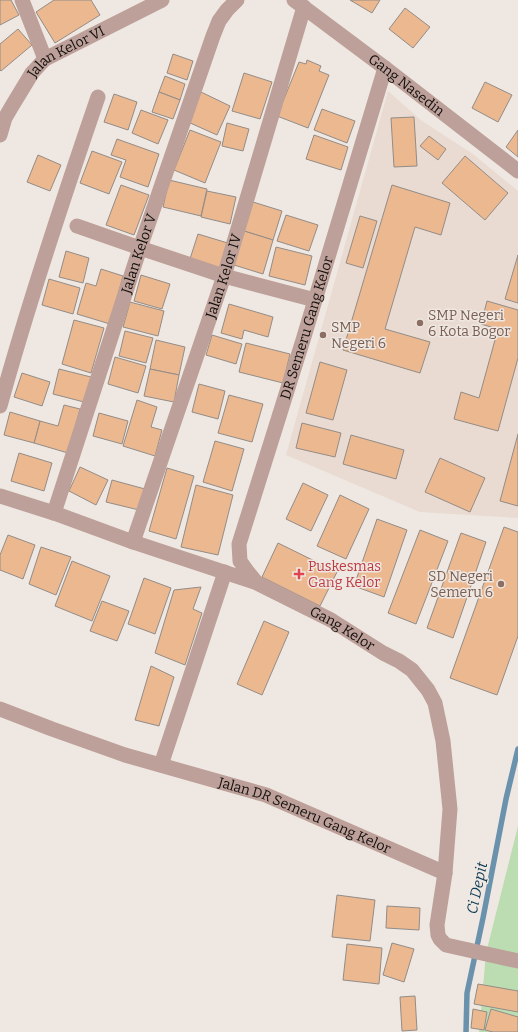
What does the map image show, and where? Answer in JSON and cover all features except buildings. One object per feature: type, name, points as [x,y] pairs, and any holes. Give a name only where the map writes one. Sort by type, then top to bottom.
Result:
[{"type":"street","points":[[23,0],[46,59]]},
{"type":"street","name":"Jalan Kelor VI","points":[[0,135],[3,116],[32,73],[46,59],[162,0]]},
{"type":"street","name":"Jalan Kelor V","points":[[54,514],[140,248],[219,21],[237,0]]},
{"type":"street","name":"Gang Nasedin","points":[[299,3],[518,171]]},
{"type":"street","name":"Jalan Kelor IV","points":[[133,542],[224,276],[299,3]]},
{"type":"street","name":"DR Semeru Gang Kelor","points":[[257,582],[240,561],[239,544],[385,68]]},
{"type":"street","points":[[0,406],[56,220],[98,97]]},
{"type":"street","points":[[77,226],[224,276],[315,300]]},
{"type":"street","name":"Gang Kelor","points":[[0,496],[133,542],[257,582],[331,620],[412,670],[428,690],[435,703],[443,741],[450,809],[446,873],[437,925],[438,935],[446,944],[518,961]]},
{"type":"street","points":[[161,764],[225,572]]},
{"type":"street","name":"Jalan DR Semeru Gang Kelor","points":[[0,709],[118,752],[266,795],[446,873]]},
{"type":"shaded area","name":"SMP Negeri 6 Kota Bogor","points":[[388,91],[422,121],[473,154],[518,191],[518,518],[420,512],[286,455]]},
{"type":"green space","points":[[518,826],[518,1032],[479,1032],[486,953]]},
{"type":"waterway","name":"Ci Depit","points":[[466,1032],[467,993],[506,799],[518,749]]},
{"type":"place","name":"SMP Negeri 6 Kota Bogor","points":[[420,323]]},
{"type":"place","name":"SMP Negeri 6","points":[[323,335]]},
{"type":"place","name":"Puskesmas Gang Kelor","points":[[299,574]]},
{"type":"place","name":"SD Negeri Semeru 6","points":[[501,584]]}]
